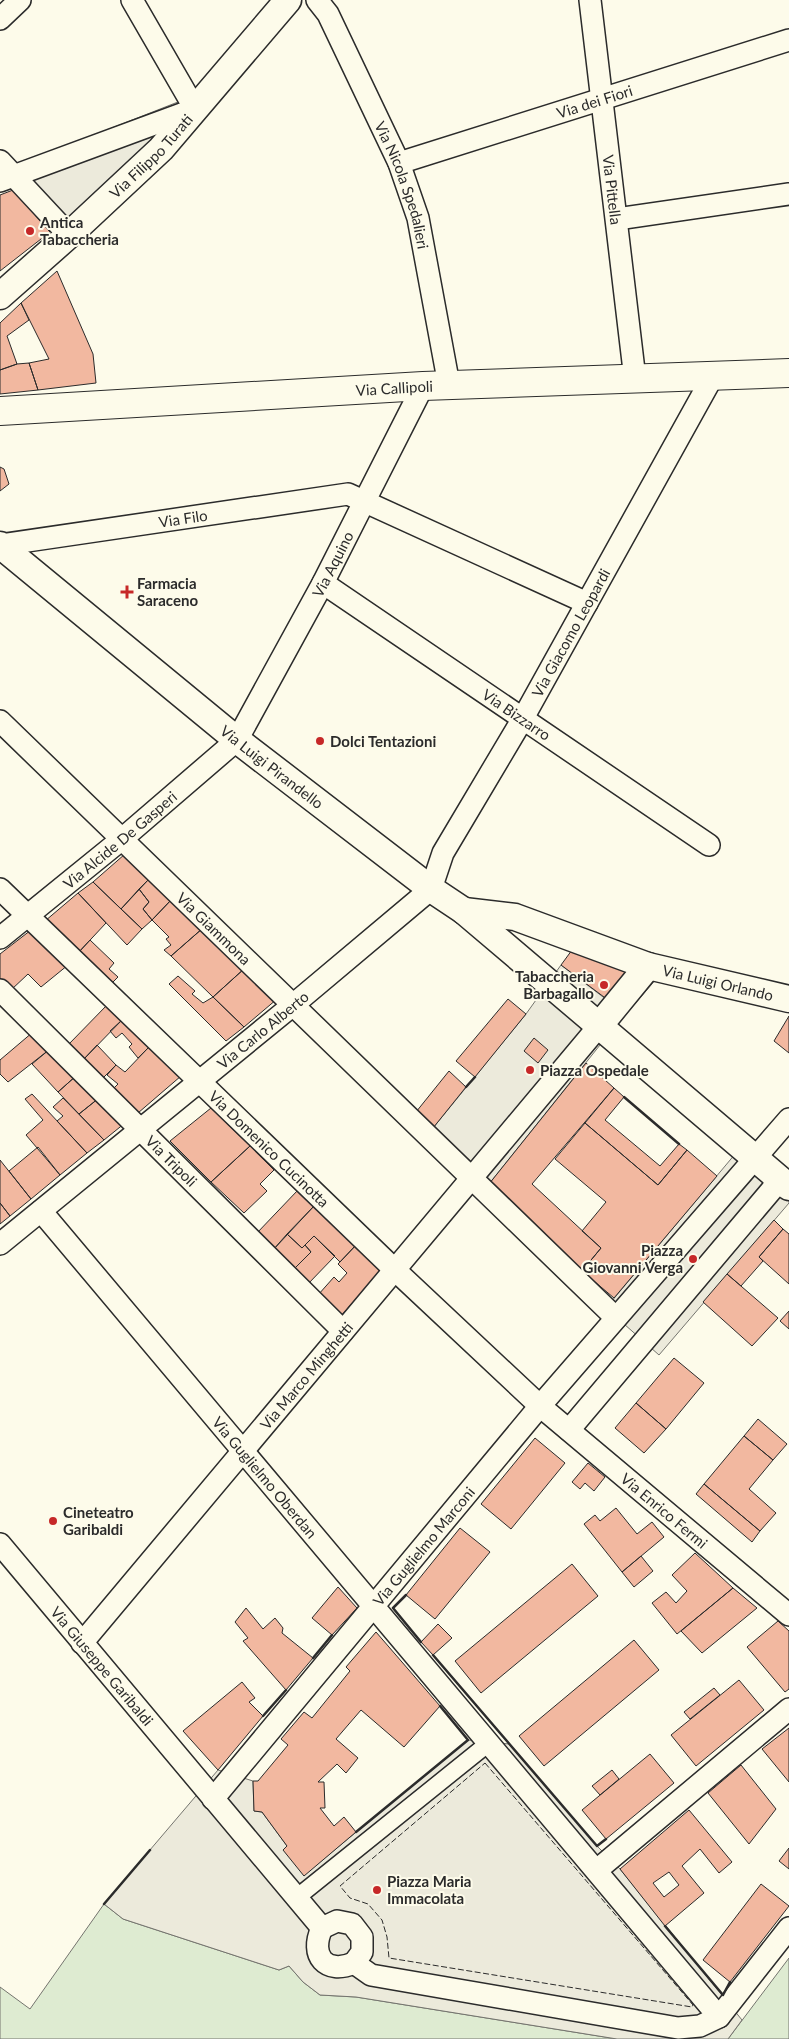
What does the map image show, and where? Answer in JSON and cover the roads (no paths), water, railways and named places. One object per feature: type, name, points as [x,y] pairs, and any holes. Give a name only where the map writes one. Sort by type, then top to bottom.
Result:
[{"type":"main road","name":"Via Callipoli","points":[[0,411],[436,385],[789,373]]},
{"type":"street","points":[[0,19],[20,0]]},
{"type":"street","points":[[69,235],[5,172],[195,110],[132,0]]},
{"type":"street","name":"Via Filippo Turati","points":[[0,296],[69,235],[161,148],[288,0]]},
{"type":"street","name":"Via Nicola Spedalieri","points":[[317,0],[328,14],[399,163],[418,218],[436,385]]},
{"type":"street","name":"Via Pittella","points":[[590,0],[636,378]]},
{"type":"street","name":"Via dei Fiori","points":[[399,163],[789,40]]},
{"type":"street","points":[[617,219],[789,194]]},
{"type":"street","name":"Via Giacomo Leopardi","points":[[431,889],[443,853],[522,720],[713,376]]},
{"type":"street","name":"Via Aquino","points":[[237,740],[365,504],[436,385]]},
{"type":"street","name":"Via Filo","points":[[0,545],[348,494],[365,504],[587,603]]},
{"type":"street","name":"Via Luigi Pirandello","points":[[0,545],[237,740],[431,889],[464,912],[785,1184]]},
{"type":"street","name":"Via Bizzarro","points":[[323,583],[709,846]]},
{"type":"street","name":"Via Giammona","points":[[0,721],[472,1178]]},
{"type":"street","name":"Via Alcide De Gasperi","points":[[0,938],[122,839],[237,740]]},
{"type":"street","name":"Via Domenico Cucinotta","points":[[0,889],[395,1270],[540,1406]]},
{"type":"street","name":"Via Carlo Alberto","points":[[0,1244],[293,1005],[431,889]]},
{"type":"street","name":"Via Luigi Orlando","points":[[464,912],[514,916],[648,966],[789,999]]},
{"type":"street","points":[[604,1031],[648,966]]},
{"type":"street","name":"Via Tripoli","points":[[0,990],[344,1331]]},
{"type":"street","name":"Via Marco Minghetti","points":[[82,1643],[472,1178],[604,1031]]},
{"type":"street","points":[[754,1158],[789,1119]]},
{"type":"street","name":"Via Guglielmo Marconi","points":[[208,1793],[232,1775],[540,1406],[754,1158]]},
{"type":"street","points":[[472,1178],[616,1318]]},
{"type":"street","points":[[569,1430],[785,1184]]},
{"type":"street","name":"Via Guglielmo Oberdan","points":[[41,1211],[490,1742],[603,1864],[725,2011]]},
{"type":"street","name":"Via Enrico Fermi","points":[[540,1406],[789,1615]]},
{"type":"street","name":"Via Giuseppe Garibaldi","points":[[0,1544],[322,1928]]},
{"type":"street","points":[[603,1864],[789,1709]]},
{"type":"street","points":[[295,1898],[490,1742]]},
{"type":"street","points":[[337,1921],[352,1924],[362,1936],[362,1952],[354,1963],[341,1969],[328,1966],[318,1955],[316,1941],[322,1928],[337,1921]]},
{"type":"street","points":[[354,1963],[371,1975],[678,2028],[700,2026],[725,2011],[789,1928]]},
{"type":"place","name":"Antica Tabaccheria","points":[[30,231]]},
{"type":"place","name":"Farmacia Saraceno","points":[[127,592]]},
{"type":"place","name":"Dolci Tentazioni","points":[[320,741]]},
{"type":"place","name":"Tabaccheria Barbagallo","points":[[604,985]]},
{"type":"place","name":"Piazza Ospedale","points":[[530,1070]]},
{"type":"place","name":"Piazza Giovanni Verga","points":[[693,1259]]},
{"type":"place","name":"Cineteatro Garibaldi","points":[[53,1521]]},
{"type":"place","name":"Piazza Maria Immacolata","points":[[377,1890]]}]
